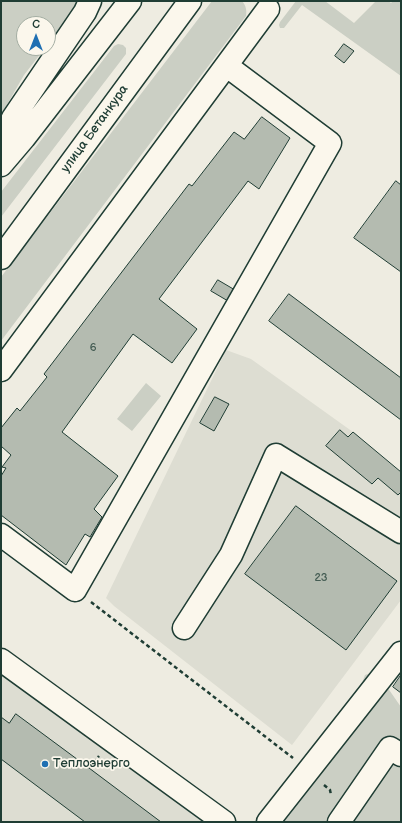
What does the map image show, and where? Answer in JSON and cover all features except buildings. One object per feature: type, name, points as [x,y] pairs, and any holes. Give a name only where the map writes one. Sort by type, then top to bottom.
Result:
[{"type":"main road","points":[[1,142],[13,118],[85,12],[90,1]]},
{"type":"main road","points":[[1,165],[24,138],[130,1]]},
{"type":"main road","name":"улица Бетанкура","points":[[1,258],[190,1]]},
{"type":"main road","points":[[1,370],[227,66],[267,4]]},
{"type":"main road","points":[[1,535],[75,590],[330,143],[227,66]]},
{"type":"main road","points":[[184,628],[231,555],[276,455],[401,532]]},
{"type":"main road","points":[[268,822],[401,653]]},
{"type":"main road","points":[[1,660],[224,822]]},
{"type":"main road","points":[[339,822],[390,748],[401,755]]},
{"type":"path","points":[[75,590],[309,771],[330,790],[332,796]]},
{"type":"shaded area","points":[[1,1],[79,1],[77,6],[56,34],[56,16],[16,16],[16,56],[39,56],[24,75],[1,115]]},
{"type":"shaded area","points":[[212,1],[242,1],[246,8],[246,16],[1,341],[1,277]]},
{"type":"shaded area","points":[[296,1],[325,1],[354,23],[376,1],[388,1],[391,3],[393,1],[401,1],[401,76],[302,5],[284,28],[280,28],[280,22]]},
{"type":"shaded area","points":[[118,44],[123,45],[126,48],[126,54],[1,217],[1,192],[114,46]]},
{"type":"shaded area","points":[[226,350],[251,359],[353,432],[401,472],[401,600],[292,745],[114,606],[106,598]]},
{"type":"shaded area","points":[[146,383],[161,396],[132,431],[117,419]]},
{"type":"shaded area","points":[[1,666],[208,822],[1,822]]},
{"type":"shaded area","points":[[376,671],[401,707],[401,822],[282,822],[353,706],[365,675]]},
{"type":"place","name":"Теплоэнерго","points":[[45,764]]}]
